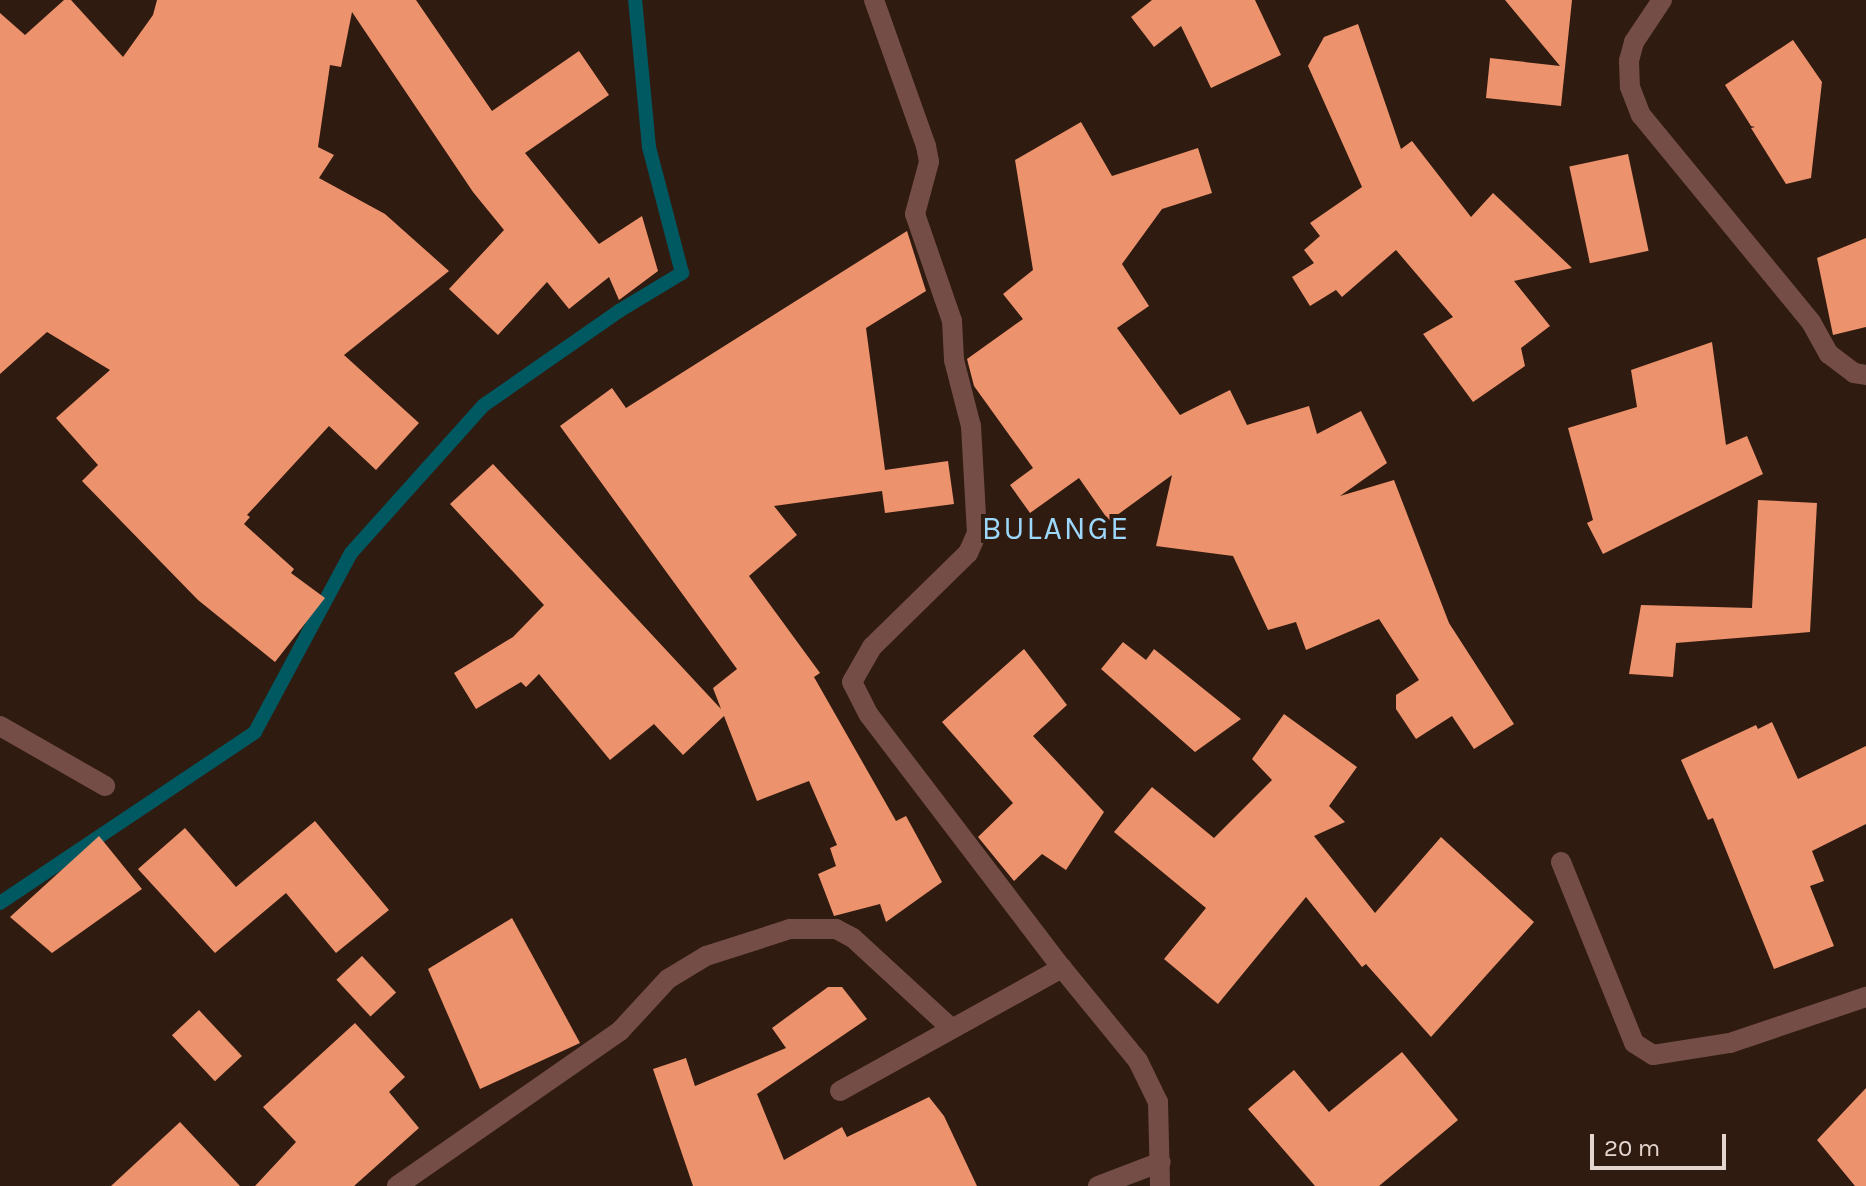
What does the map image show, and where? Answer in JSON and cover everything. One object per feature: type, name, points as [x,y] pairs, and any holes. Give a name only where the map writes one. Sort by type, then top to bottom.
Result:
[{"type":"street","points":[[874,0],[926,146],[929,162],[915,214],[952,321],[954,360],[971,426],[977,533],[968,553],[872,647],[852,682],[869,715],[1062,968],[1138,1061],[1158,1102],[1160,1186]]},
{"type":"street","points":[[1662,0],[1634,42],[1629,61],[1630,87],[1641,115],[1811,322],[1829,354],[1854,373],[1866,375]]},
{"type":"street","points":[[0,726],[105,786]]},
{"type":"street","points":[[1561,862],[1634,1043],[1653,1055],[1730,1043],[1866,997]]},
{"type":"street","points":[[397,1186],[620,1031],[668,979],[706,956],[790,929],[836,929],[853,938],[952,1029]]},
{"type":"street","points":[[840,1091],[1062,968]]},
{"type":"street","points":[[1098,1186],[1161,1162]]},
{"type":"building","points":[[64,0],[71,0],[123,57],[153,15],[157,0],[416,0],[492,111],[579,51],[609,95],[525,153],[599,244],[642,216],[658,271],[619,300],[609,277],[569,309],[547,282],[498,335],[449,289],[504,230],[473,192],[352,12],[341,67],[330,65],[318,147],[334,155],[319,178],[385,214],[449,271],[344,355],[419,423],[376,470],[329,426],[247,515],[250,517],[244,524],[294,569],[291,573],[325,598],[275,662],[198,600],[82,481],[98,465],[56,418],[110,370],[47,332],[0,374],[0,13],[25,35]]},
{"type":"building","points":[[1152,0],[1255,0],[1281,55],[1211,88],[1181,26],[1154,47],[1131,17]]},
{"type":"building","points":[[1505,0],[1572,0],[1561,106],[1486,98],[1490,58],[1560,66]]},
{"type":"building","points":[[1358,24],[1401,149],[1412,141],[1471,217],[1493,193],[1572,268],[1514,281],[1550,326],[1521,348],[1525,366],[1473,402],[1423,334],[1453,317],[1396,250],[1342,297],[1336,290],[1310,306],[1292,277],[1314,263],[1304,250],[1320,236],[1310,223],[1362,187],[1308,66],[1324,37]]},
{"type":"building","points":[[1793,40],[1822,82],[1811,178],[1786,184],[1751,128],[1755,127],[1751,126],[1725,85]]},
{"type":"building","points":[[1081,122],[1112,176],[1198,148],[1212,193],[1162,209],[1122,264],[1149,306],[1117,328],[1180,415],[1230,390],[1247,425],[1309,406],[1317,434],[1361,411],[1387,463],[1340,496],[1394,480],[1449,623],[1514,724],[1474,749],[1452,716],[1416,739],[1396,709],[1396,695],[1419,680],[1379,619],[1306,650],[1296,622],[1268,630],[1233,556],[1156,546],[1172,475],[1109,521],[1079,478],[1030,513],[1010,485],[1033,468],[974,386],[967,359],[1023,319],[1003,294],[1033,270],[1015,160]]},
{"type":"building","points":[[1628,154],[1649,251],[1590,263],[1569,166]]},
{"type":"building","points":[[907,231],[926,291],[866,328],[885,470],[948,461],[954,504],[885,513],[882,491],[774,506],[797,535],[749,576],[820,673],[814,677],[896,821],[906,816],[942,882],[886,922],[880,904],[834,916],[818,874],[836,866],[830,848],[837,845],[809,781],[757,801],[724,716],[683,755],[654,724],[610,760],[539,674],[526,687],[521,682],[476,709],[454,673],[513,637],[544,605],[450,504],[493,464],[721,709],[713,688],[737,669],[560,426],[612,388],[626,408]]},
{"type":"building","points":[[1866,238],[1866,327],[1833,335],[1817,258]]},
{"type":"building","points":[[1712,342],[1726,445],[1747,436],[1763,474],[1603,554],[1587,523],[1593,520],[1568,428],[1637,407],[1631,370]]},
{"type":"building","points":[[1758,500],[1817,503],[1810,632],[1676,643],[1673,677],[1629,674],[1641,605],[1752,608]]},
{"type":"building","points":[[1123,642],[1146,660],[1154,649],[1241,719],[1195,752],[1101,669]]},
{"type":"building","points":[[1024,649],[1067,705],[1033,736],[1104,812],[1066,870],[1042,854],[1014,881],[978,837],[1013,803],[942,722]]},
{"type":"building","points":[[1284,714],[1357,767],[1329,806],[1345,822],[1314,836],[1375,913],[1441,837],[1534,922],[1431,1037],[1366,964],[1362,967],[1306,897],[1218,1004],[1164,959],[1206,908],[1114,832],[1152,787],[1214,838],[1272,780],[1252,759]]},
{"type":"building","points":[[1772,722],[1798,779],[1866,746],[1866,824],[1812,851],[1824,881],[1810,886],[1834,946],[1774,969],[1713,818],[1708,820],[1681,760],[1756,725],[1758,729]]},
{"type":"building","points":[[315,821],[389,910],[336,953],[286,893],[215,953],[138,869],[185,828],[236,887]]},
{"type":"building","points":[[99,836],[142,889],[52,953],[10,917]]},
{"type":"building","points":[[512,918],[580,1043],[480,1089],[428,969]]},
{"type":"building","points":[[362,956],[396,993],[371,1016],[336,980]]},
{"type":"building","points":[[828,987],[842,987],[867,1019],[757,1094],[784,1160],[842,1127],[847,1137],[929,1097],[944,1116],[977,1186],[693,1186],[653,1069],[686,1058],[695,1086],[786,1048],[772,1028]]},
{"type":"building","points":[[199,1010],[242,1056],[215,1081],[172,1035]]},
{"type":"building","points":[[355,1023],[405,1077],[389,1092],[419,1128],[354,1186],[255,1186],[296,1142],[263,1107]]},
{"type":"building","points":[[1402,1052],[1458,1120],[1379,1186],[1315,1186],[1248,1109],[1294,1070],[1329,1112]]},
{"type":"building","points":[[1866,1088],[1866,1186],[1855,1186],[1817,1140]]},
{"type":"building","points":[[180,1122],[240,1186],[111,1186]]},
{"type":"waterway","points":[[0,903],[255,732],[351,553],[484,405],[619,311],[682,273],[649,147],[635,0]]},
{"type":"district","name":"BULANGE","points":[[1056,529]]}]
